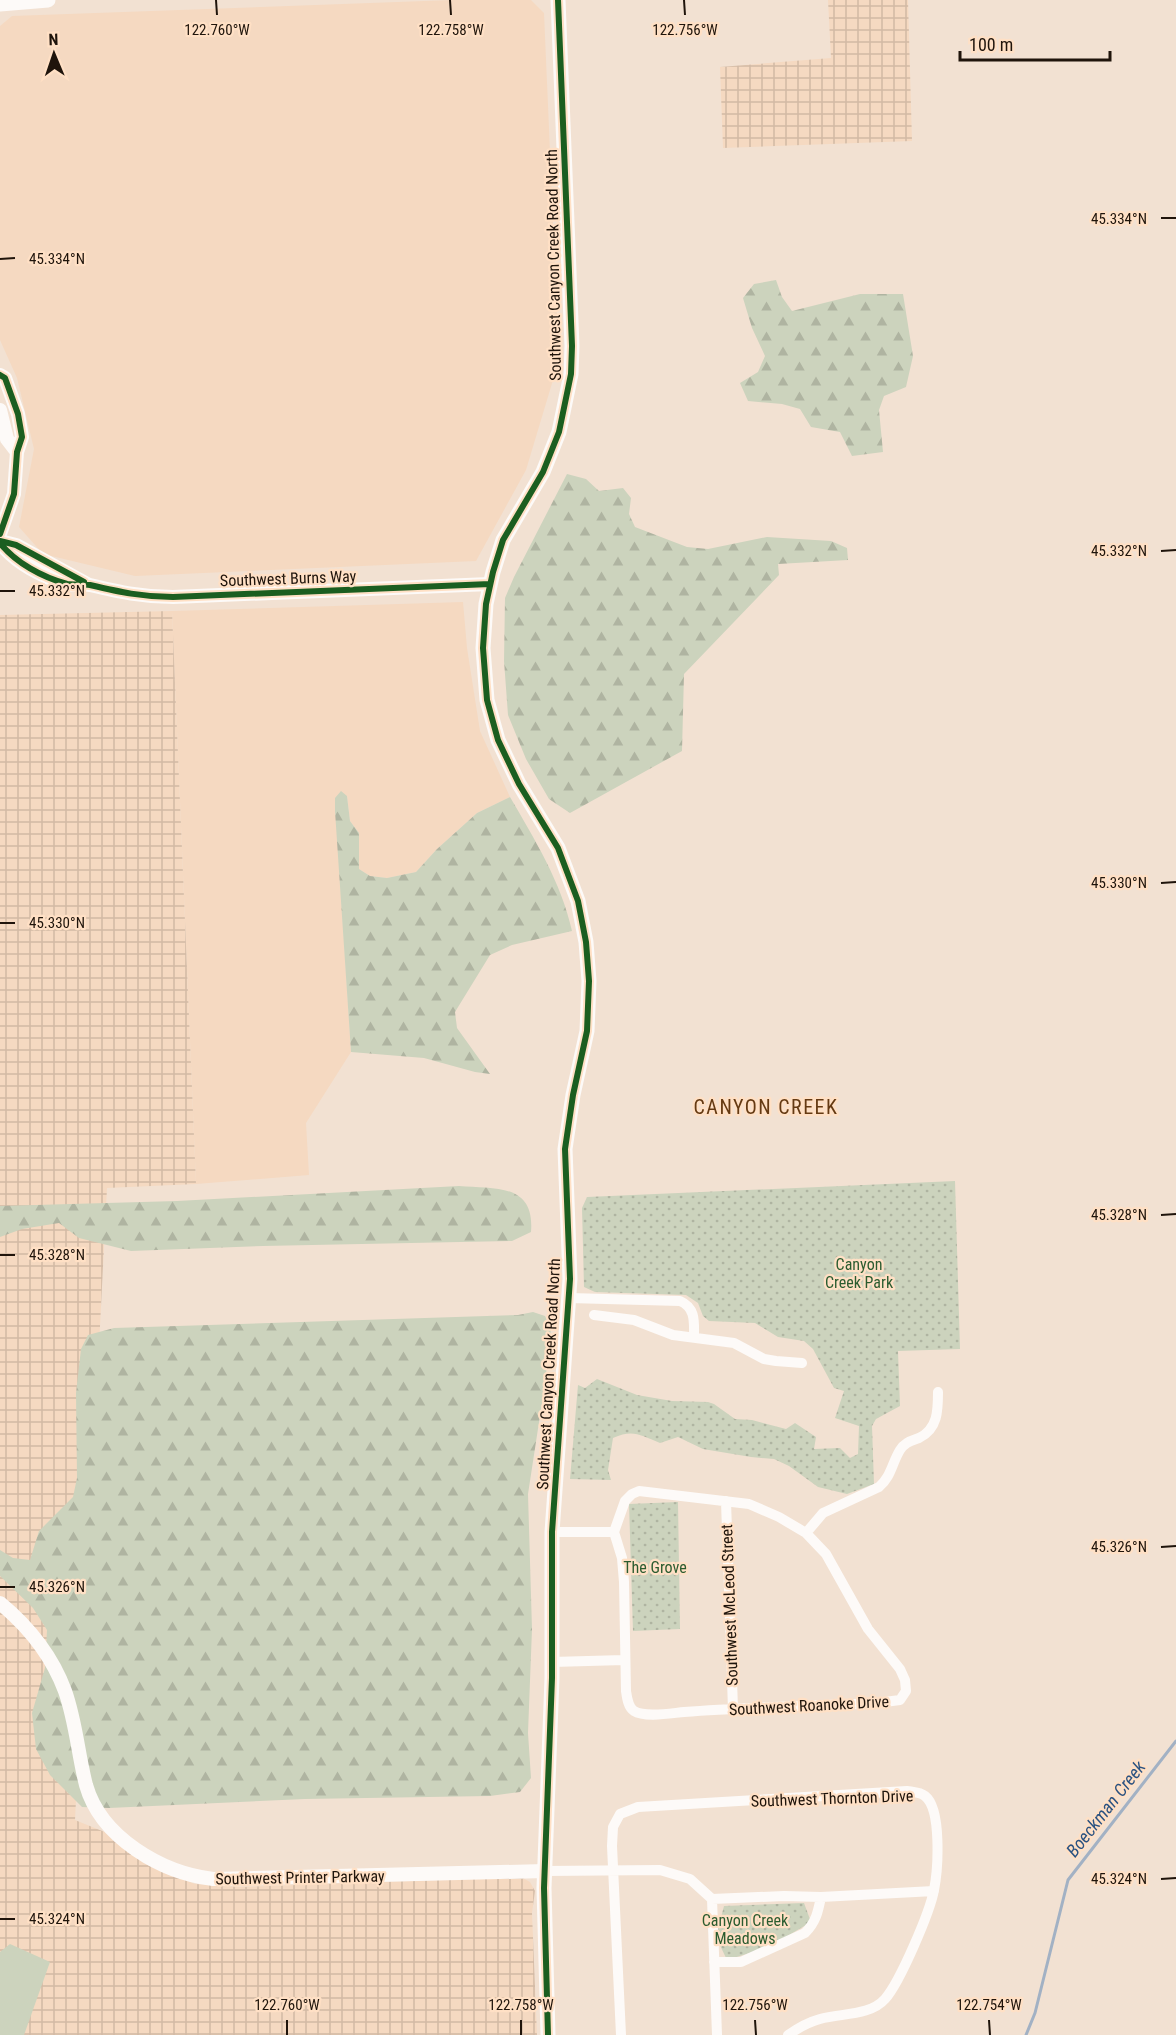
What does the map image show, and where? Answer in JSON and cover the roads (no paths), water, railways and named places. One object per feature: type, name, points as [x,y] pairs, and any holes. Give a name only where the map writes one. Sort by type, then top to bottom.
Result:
[{"type":"main road","points":[[0,4],[48,0]]},
{"type":"main road","name":"Southwest Canyon Creek Road North","points":[[548,2035],[545,1871],[552,1662],[552,1532],[570,1280],[565,1149],[589,1017],[588,954],[570,878],[547,829],[513,774],[498,740],[489,711],[485,687],[483,648],[486,604],[503,540],[543,472],[560,432],[571,374],[558,0]]},
{"type":"street","points":[[0,375],[6,378],[18,414],[22,437],[17,452],[14,495],[0,534]]},
{"type":"street","points":[[0,410],[7,439],[17,452]]},
{"type":"street","name":"Southwest Burns Way","points":[[0,542],[11,556],[28,567],[68,584],[89,585],[116,592],[162,597],[490,584]]},
{"type":"street","points":[[569,1298],[680,1301],[693,1312],[694,1337]]},
{"type":"street","points":[[594,1315],[634,1320],[672,1335],[734,1343],[764,1359],[802,1363]]},
{"type":"street","points":[[806,1533],[823,1513],[840,1503],[879,1487],[886,1481],[899,1451],[906,1443],[920,1438],[934,1425],[938,1410],[938,1392]]},
{"type":"street","name":"Southwest Roanoke Drive","points":[[639,1491],[726,1501],[757,1507],[779,1517],[806,1533],[826,1554],[868,1629],[900,1670],[905,1680],[906,1691],[900,1700],[660,1714],[641,1714],[633,1711],[627,1702],[622,1558],[614,1532],[625,1501],[639,1491]]},
{"type":"street","name":"Southwest McLeod Street","points":[[726,1501],[733,1709]]},
{"type":"street","points":[[552,1532],[614,1532]]},
{"type":"street","name":"Southwest Printer Parkway","points":[[0,1603],[27,1628],[61,1682],[72,1715],[87,1785],[95,1807],[122,1839],[153,1859],[186,1874],[213,1879],[545,1871]]},
{"type":"street","points":[[552,1662],[624,1660]]},
{"type":"street","name":"Southwest Thornton Drive","points":[[613,1870],[612,1832],[615,1821],[628,1809],[908,1791],[925,1796],[932,1805],[935,1817],[934,1891],[897,1982],[885,1999],[870,2009],[818,2019],[788,2035]]},
{"type":"street","points":[[545,1871],[634,1869],[669,1871],[694,1881],[712,1899],[717,2035]]},
{"type":"street","points":[[613,1870],[621,2035]]},
{"type":"street","points":[[712,1899],[821,1897],[934,1891]]},
{"type":"street","points":[[714,1962],[741,1962],[805,1934],[813,1926],[818,1915],[821,1897]]},
{"type":"waterway","name":"Boeckman Creek","points":[[1026,2035],[1035,2013],[1068,1880],[1176,1741]]},
{"type":"district","name":"CANYON CREEK","points":[[766,1107]]},
{"type":"park label","name":"Canyon Creek Park","points":[[859,1273]]},
{"type":"park label","name":"The Grove","points":[[655,1567]]},
{"type":"park label","name":"Canyon Creek Meadows","points":[[745,1929]]}]
